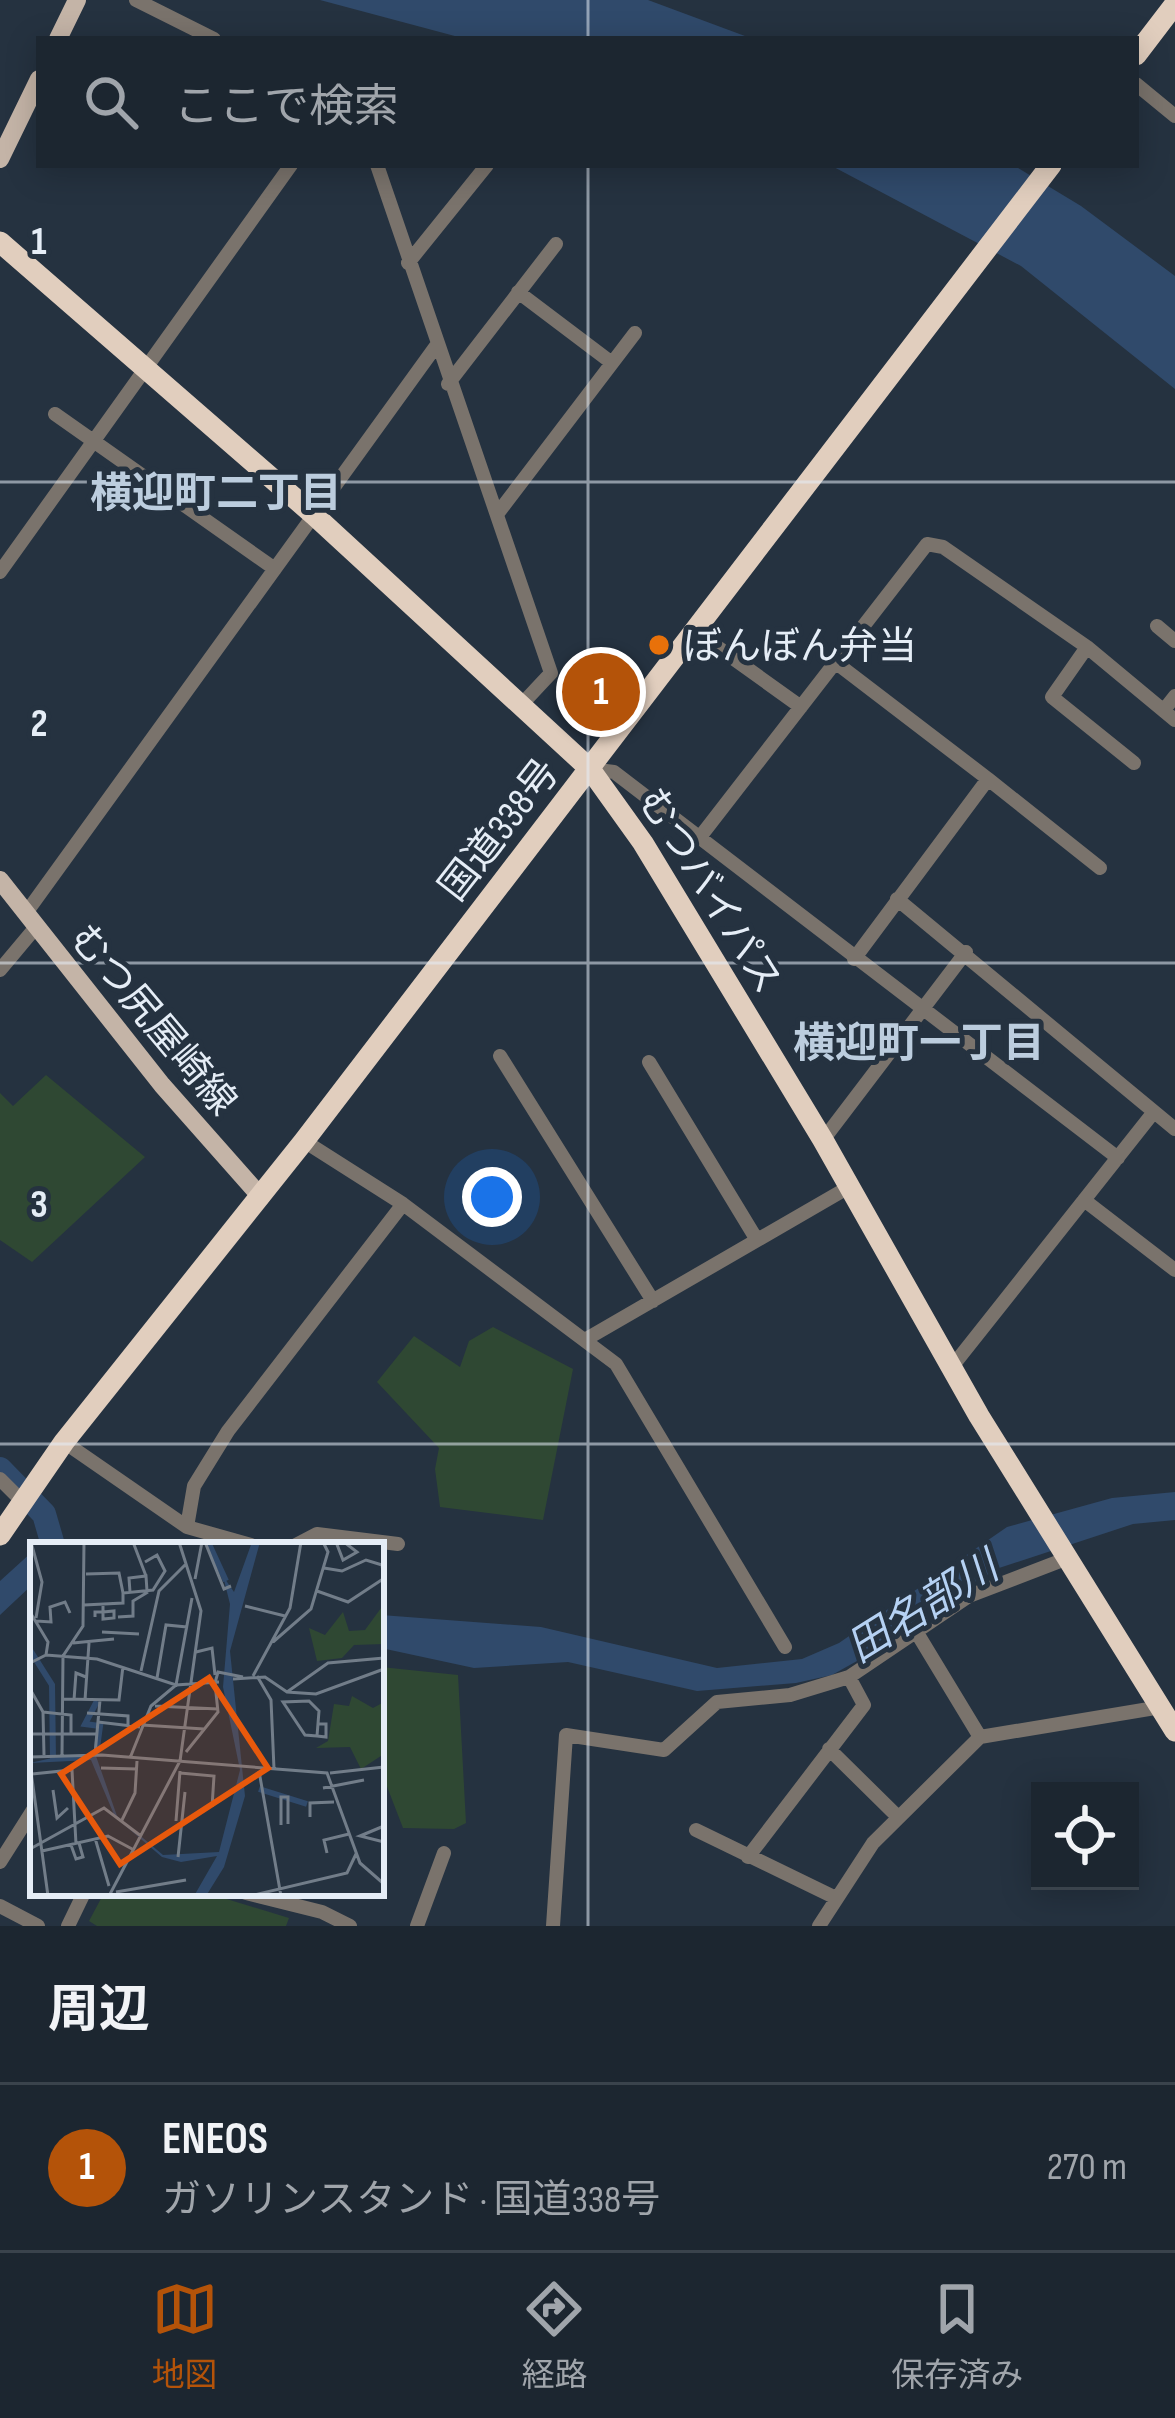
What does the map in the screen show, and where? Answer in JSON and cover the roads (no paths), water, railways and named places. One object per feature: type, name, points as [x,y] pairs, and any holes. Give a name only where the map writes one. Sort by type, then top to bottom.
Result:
[{"type":"highway","points":[[1139,51],[1175,4]]},
{"type":"highway","name":"国道338号","points":[[0,1535],[64,1442],[304,1141],[1049,168]]},
{"type":"highway","name":"むつバイパス","points":[[0,242],[314,515],[590,769],[643,843],[823,1140],[950,1368],[1175,1730]]},
{"type":"main road","points":[[59,36],[74,2]]},
{"type":"main road","points":[[0,159],[36,85]]},
{"type":"main road","name":"むつ尻屋崎線","points":[[0,880],[162,1085],[261,1196]]},
{"type":"street","points":[[136,0],[202,36]]},
{"type":"street","points":[[1139,86],[1175,116]]},
{"type":"street","points":[[0,572],[289,168]]},
{"type":"street","points":[[377,168],[551,673],[522,704]]},
{"type":"street","points":[[408,263],[485,168]]},
{"type":"street","points":[[448,384],[556,244]]},
{"type":"street","points":[[518,292],[612,363]]},
{"type":"street","points":[[498,513],[634,332]]},
{"type":"street","points":[[0,970],[275,569],[436,346]]},
{"type":"street","points":[[55,414],[275,569]]},
{"type":"street","points":[[700,837],[927,544],[944,547],[1088,647],[1170,715],[1175,696]]},
{"type":"street","points":[[1157,626],[1175,640]]},
{"type":"street","points":[[695,631],[801,707]]},
{"type":"street","points":[[1088,647],[1052,697],[1134,763]]},
{"type":"street","points":[[835,662],[1100,868]]},
{"type":"street","points":[[590,769],[614,772],[1118,1158]]},
{"type":"street","points":[[854,958],[988,779]]},
{"type":"street","points":[[897,899],[1175,1129]]},
{"type":"street","points":[[823,1140],[966,952]]},
{"type":"street","points":[[500,1056],[653,1301]]},
{"type":"street","points":[[649,1062],[757,1240]]},
{"type":"street","points":[[950,1368],[1153,1113]]},
{"type":"street","points":[[304,1141],[403,1204],[588,1338],[616,1364],[785,1647]]},
{"type":"street","points":[[588,1338],[849,1187]]},
{"type":"street","points":[[1084,1200],[1175,1270]]},
{"type":"street","points":[[187,1527],[194,1486],[228,1431],[403,1204]]},
{"type":"street","points":[[64,1442],[187,1527],[240,1542]]},
{"type":"street","points":[[0,1479],[25,1497]]},
{"type":"street","points":[[302,1542],[317,1534],[382,1542]]},
{"type":"street","points":[[384,1542],[398,1544]]},
{"type":"street","points":[[554,1926],[566,1736],[664,1750],[716,1702],[790,1695],[849,1677],[969,1596],[1065,1554]]},
{"type":"street","points":[[917,1633],[980,1737]]},
{"type":"street","points":[[748,1857],[864,1705],[849,1677]]},
{"type":"street","points":[[819,1926],[834,1897],[897,1816],[980,1737],[1161,1707]]},
{"type":"street","points":[[829,1749],[897,1816]]},
{"type":"street","points":[[0,1862],[30,1815]]},
{"type":"street","points":[[696,1830],[834,1897]]},
{"type":"street","points":[[417,1926],[443,1853]]},
{"type":"street","points":[[68,1926],[83,1896]]},
{"type":"street","points":[[259,1896],[322,1912],[350,1926]]},
{"type":"street","points":[[0,1906],[38,1926]]},
{"type":"water","points":[[320,0],[648,0],[745,36],[455,36]]},
{"type":"water","points":[[836,168],[1018,168],[1081,206],[1175,276],[1175,389],[1021,266]]},
{"type":"water","name":"田名部川","points":[[1175,1492],[1175,1520],[1133,1524],[999,1568],[939,1602],[873,1652],[832,1675],[796,1683],[697,1691],[568,1662],[474,1668],[384,1649],[384,1615],[541,1627],[717,1668],[802,1659],[839,1643],[1007,1527],[1112,1498]]},
{"type":"water","points":[[30,1554],[30,1587],[0,1615],[0,1581]]},
{"type":"waterway","points":[[0,1469],[44,1514],[52,1542]]},
{"type":"place","name":"ぼんぼん弁当","points":[[659,645]]},
{"type":"place","name":"ENEOS","points":[[601,692]]},
{"type":"district","name":"横迎町二丁目","points":[[216,492]]},
{"type":"district","name":"横迎町一丁目","points":[[919,1042]]}]
